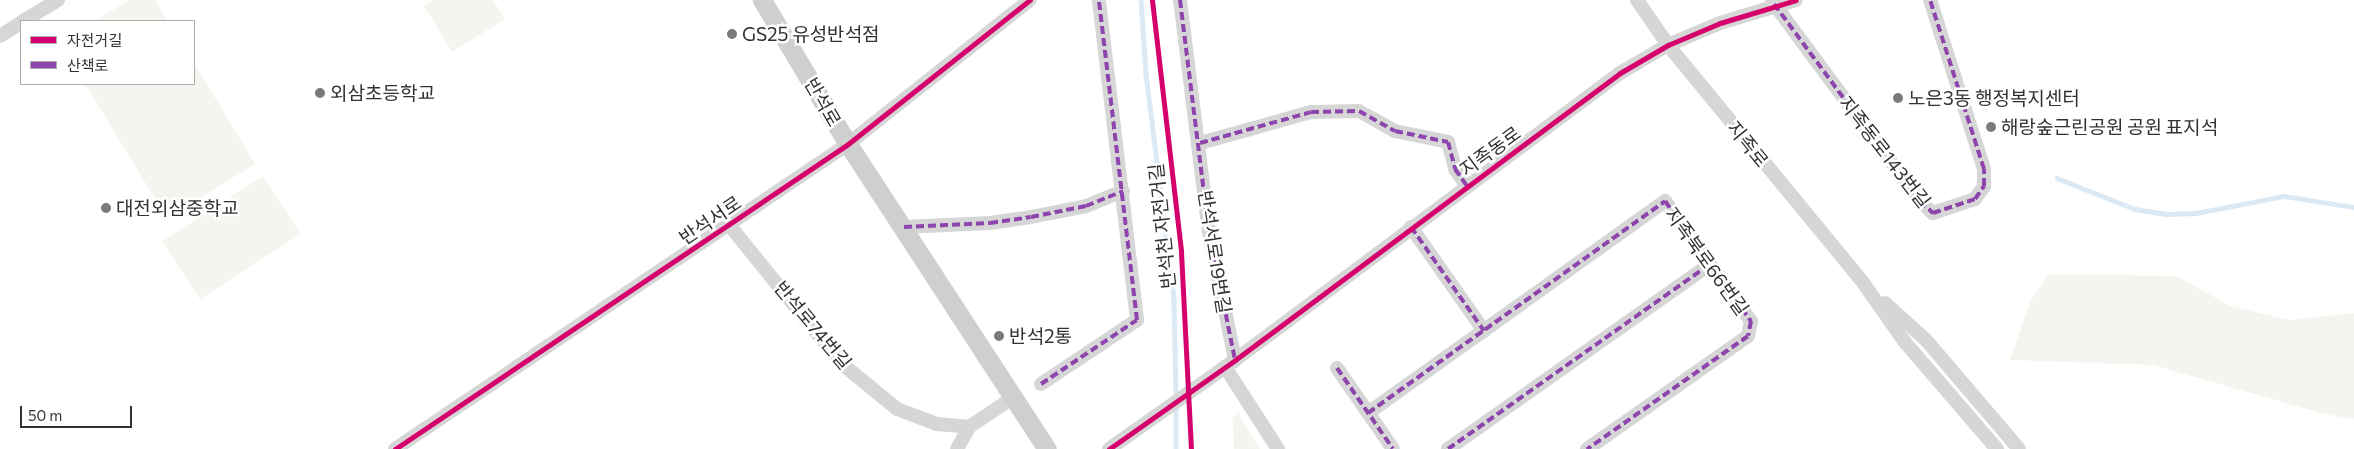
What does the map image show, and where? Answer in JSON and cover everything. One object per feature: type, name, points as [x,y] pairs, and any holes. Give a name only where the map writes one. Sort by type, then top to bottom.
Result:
[{"type":"street","points":[[25,20],[58,0]]},
{"type":"street","name":"반석로","points":[[762,0],[848,144],[904,227],[1047,449]]},
{"type":"street","name":"반석서로","points":[[395,449],[546,345],[730,226],[848,144],[1030,0]]},
{"type":"street","points":[[1041,384],[1137,320],[1099,0]]},
{"type":"street","name":"반석서로19번길","points":[[1180,0],[1200,142],[1209,232],[1230,364]]},
{"type":"street","name":"지족로","points":[[1637,0],[1668,45],[1864,284],[1904,341],[1997,449]]},
{"type":"street","name":"지족동로","points":[[1109,449],[1230,364],[1620,73],[1668,45],[1720,23],[1774,3],[1796,0]]},
{"type":"street","name":"지족동로143번길","points":[[1774,3],[1920,201],[1933,213],[1975,198],[1984,186],[1984,169],[1930,0]]},
{"type":"street","points":[[0,36],[20,23]]},
{"type":"street","points":[[1200,142],[1290,116],[1330,110],[1359,111],[1395,131],[1448,142],[1455,169],[1467,186]]},
{"type":"street","points":[[904,227],[990,223],[1031,218],[1086,206],[1123,191]]},
{"type":"street","name":"지족북로66번길","points":[[1368,413],[1665,201],[1751,321],[1748,336],[1587,449]]},
{"type":"street","name":"반석로74번길","points":[[730,226],[841,363],[897,410],[937,424],[969,427]]},
{"type":"street","points":[[1412,227],[1484,331]]},
{"type":"street","points":[[1448,449],[1710,264]]},
{"type":"street","name":"지족로","points":[[1864,284],[1926,340],[2019,449]]},
{"type":"street","points":[[1230,364],[1278,449]]},
{"type":"street","points":[[1336,368],[1393,449]]},
{"type":"street","points":[[958,449],[969,427],[1014,397]]},
{"type":"shaded area","points":[[129,0],[155,0],[167,20],[97,20]]},
{"type":"shaded area","points":[[433,0],[493,0],[505,19],[452,52],[424,6]]},
{"type":"shaded area","points":[[195,65],[255,164],[167,218],[86,85],[195,85]]},
{"type":"shaded area","points":[[263,176],[301,234],[200,299],[162,241]]},
{"type":"shaded area","points":[[2049,274],[2177,276],[2230,306],[2290,320],[2354,313],[2354,419],[2324,414],[2153,365],[2010,360],[2030,302]]},
{"type":"shaded area","points":[[1238,413],[1260,449],[1234,449],[1233,419]]},
{"type":"waterway","points":[[1141,0],[1146,74],[1174,300],[1176,398]]},
{"type":"waterway","points":[[2057,178],[2135,209],[2166,214],[2196,213],[2284,196],[2354,207]]},
{"type":"waterway","points":[[1176,405],[1176,449]]},
{"type":"marked path","points":[[1041,384],[1137,320],[1099,0]]},
{"type":"marked path","points":[[1180,0],[1209,232],[1235,360]]},
{"type":"marked path","points":[[1774,4],[1920,201],[1933,213],[1975,199],[1984,186],[1984,169],[1930,0]]},
{"type":"marked path","points":[[1200,143],[1311,112],[1359,111],[1395,131],[1448,142],[1455,169],[1467,186]]},
{"type":"marked path","points":[[904,227],[990,223],[1031,217],[1086,206],[1123,191]]},
{"type":"marked path","points":[[1368,413],[1665,201],[1751,321],[1748,336],[1587,449]]},
{"type":"marked path","points":[[1411,227],[1484,331]]},
{"type":"marked path","points":[[1448,449],[1710,264]]},
{"type":"marked path","points":[[1337,368],[1393,449]]},
{"type":"cycle path","points":[[395,449],[848,144],[1030,0]]},
{"type":"cycle path","name":"반석천 자전거길","points":[[1152,0],[1181,252],[1191,449]]},
{"type":"cycle path","points":[[1109,449],[1235,360],[1620,73],[1668,45],[1720,23],[1796,0]]},
{"type":"place","name":"GS25 유성반석점","points":[[732,34]]},
{"type":"place","name":"외삼초등학교","points":[[320,93]]},
{"type":"place","name":"노은3동 행정복지센터","points":[[1898,98]]},
{"type":"place","name":"해랑숲근린공원 공원 표지석","points":[[1991,127]]},
{"type":"place","name":"대전외삼중학교","points":[[106,208]]},
{"type":"place","name":"반석2통","points":[[999,336]]}]
